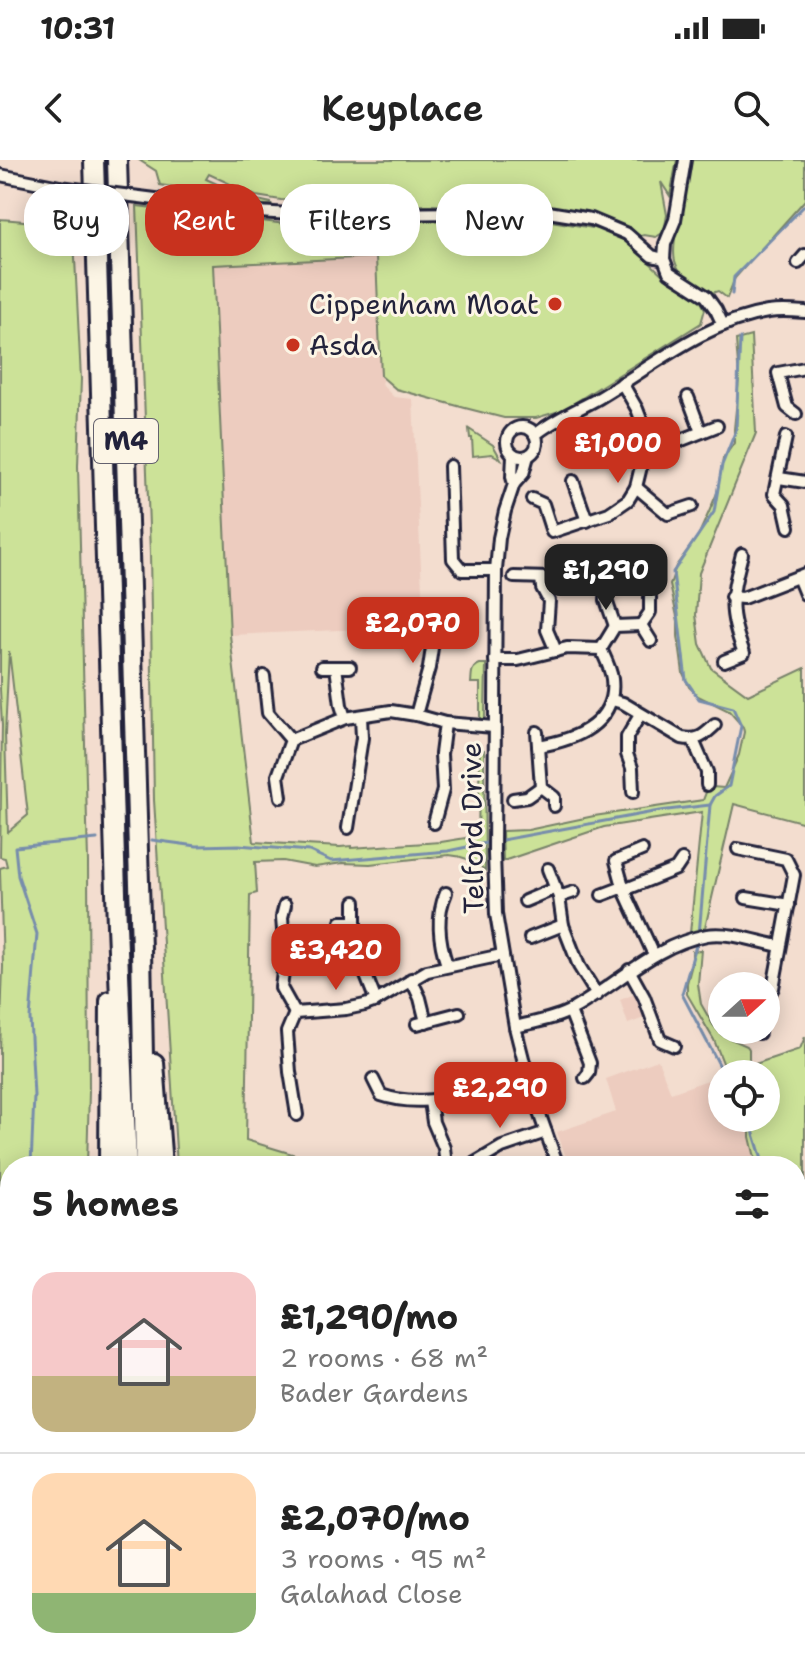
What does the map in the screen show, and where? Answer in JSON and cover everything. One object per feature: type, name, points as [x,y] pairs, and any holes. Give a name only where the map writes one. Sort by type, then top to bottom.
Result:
[{"type":"highway","name":"M4","points":[[94,160],[127,1156]]},
{"type":"highway","name":"M4","points":[[117,160],[145,1156]]},
{"type":"highway","name":"M4","points":[[109,1156],[109,1006],[117,926]]},
{"type":"highway","name":"M4","points":[[141,949],[161,1156]]},
{"type":"street","points":[[685,160],[675,220],[665,244],[664,259],[669,272],[706,296],[723,325]]},
{"type":"street","points":[[0,175],[60,187],[241,211],[307,215],[548,212],[591,219],[627,234],[652,256],[664,259]]},
{"type":"street","points":[[535,435],[545,426],[723,325],[770,311],[805,312]]},
{"type":"street","points":[[796,414],[787,407],[778,373],[805,368]]},
{"type":"street","points":[[532,499],[543,504],[552,532],[609,513],[628,500],[636,487],[646,446],[644,427],[622,383]]},
{"type":"street","points":[[688,397],[701,432]]},
{"type":"street","points":[[646,446],[669,445],[717,426]]},
{"type":"street","points":[[528,428],[535,435],[537,445],[528,456],[513,455],[506,442],[510,433],[514,429],[528,428]]},
{"type":"street","points":[[786,437],[774,494],[784,505],[789,527]]},
{"type":"street","name":"Telford Drive","points":[[513,455],[514,484]]},
{"type":"street","name":"Telford Drive","points":[[528,456],[505,511],[496,570],[496,914],[515,1027],[531,1090],[554,1156]]},
{"type":"street","points":[[450,466],[453,559],[462,570],[496,570]]},
{"type":"street","points":[[779,478],[805,482]]},
{"type":"street","points":[[573,481],[587,521]]},
{"type":"street","points":[[636,487],[668,514],[692,506]]},
{"type":"street","points":[[724,661],[744,653],[734,627],[731,597],[742,554]]},
{"type":"street","points":[[731,597],[743,598],[802,576],[805,594]]},
{"type":"street","points":[[514,577],[545,578],[542,588],[549,601],[547,630],[556,651]]},
{"type":"street","points":[[607,585],[606,600],[615,626]]},
{"type":"street","points":[[641,625],[650,612],[650,597]]},
{"type":"street","points":[[615,626],[641,625]]},
{"type":"street","points":[[641,625],[651,641]]},
{"type":"street","points":[[601,649],[615,626]]},
{"type":"street","points":[[416,715],[433,641],[440,632]]},
{"type":"street","points":[[495,660],[518,660],[567,648],[601,649]]},
{"type":"street","points":[[538,746],[561,743],[592,727],[606,713],[612,700],[612,677],[601,649]]},
{"type":"street","points":[[322,667],[350,667]]},
{"type":"street","points":[[336,667],[345,718]]},
{"type":"street","points":[[264,676],[268,713],[291,740]]},
{"type":"street","points":[[612,700],[623,703],[682,738],[693,740],[715,725]]},
{"type":"street","points":[[281,797],[278,776],[291,740],[345,718],[391,711],[445,723],[494,727]]},
{"type":"street","points":[[633,792],[627,737],[640,715]]},
{"type":"street","points":[[348,828],[362,738],[361,716]]},
{"type":"street","points":[[434,823],[443,790],[441,754],[445,723]]},
{"type":"street","points":[[537,732],[541,787],[554,797],[554,806]]},
{"type":"street","points":[[693,740],[707,772],[707,785]]},
{"type":"street","points":[[513,799],[527,797],[541,787]]},
{"type":"street","points":[[738,849],[786,859],[794,875],[776,972]]},
{"type":"street","points":[[642,850],[616,861],[624,889],[654,955]]},
{"type":"street","points":[[602,895],[676,869],[682,860]]},
{"type":"street","points":[[548,869],[558,893],[563,925],[579,966],[597,995]]},
{"type":"street","points":[[525,901],[574,892]]},
{"type":"street","points":[[446,893],[436,904],[442,952],[447,965]]},
{"type":"street","points":[[746,898],[789,905]]},
{"type":"street","points":[[355,902],[355,948],[376,1001]]},
{"type":"street","points":[[285,905],[282,917],[285,957],[281,988],[295,1013]]},
{"type":"street","points":[[341,922],[355,922]]},
{"type":"street","points":[[530,938],[563,925]]},
{"type":"street","points":[[515,1027],[570,1011],[654,955],[704,936],[722,935],[780,946]]},
{"type":"street","points":[[295,1013],[346,1009],[376,1001],[427,971],[502,955]]},
{"type":"street","points":[[629,970],[644,997],[660,1040],[674,1046]]},
{"type":"street","points":[[411,979],[420,998],[422,1023],[459,1013]]},
{"type":"street","points":[[570,1011],[590,1063],[585,1078]]},
{"type":"street","points":[[295,1013],[287,1032],[289,1103],[297,1115]]},
{"type":"street","points":[[373,1079],[381,1095],[397,1100],[430,1101],[477,1093]]},
{"type":"street","points":[[430,1101],[433,1122],[445,1156]]},
{"type":"street","points":[[492,1156],[502,1147],[546,1132]]},
{"type":"shaded area","points":[[376,257],[383,386],[394,397],[413,399],[423,610],[407,610],[407,627],[230,635],[213,265]]},
{"type":"shaded area","points":[[635,994],[644,1018],[628,1024],[620,1000]]},
{"type":"shaded area","points":[[658,1060],[671,1093],[708,1080],[708,1132],[750,1132],[755,1156],[565,1156],[557,1132],[616,1112],[606,1079]]},
{"type":"green space","points":[[139,160],[677,160],[670,196],[661,182],[667,215],[664,232],[656,237],[637,237],[616,222],[553,210],[553,184],[436,184],[436,205],[420,205],[420,184],[280,184],[280,200],[264,197],[264,184],[230,184],[209,174],[206,179],[217,184],[160,184],[156,171]]},
{"type":"green space","points":[[690,160],[805,160],[805,200],[735,278],[727,298],[690,280],[675,261],[676,227]]},
{"type":"green space","points":[[137,206],[145,207],[145,256],[264,256],[264,221],[280,223],[280,256],[420,256],[420,217],[436,217],[436,256],[553,256],[553,221],[605,230],[629,243],[669,281],[699,298],[705,309],[701,323],[563,410],[536,418],[504,418],[396,389],[381,376],[376,257],[213,265],[230,635],[254,842],[351,848],[472,837],[478,832],[480,749],[484,750],[485,870],[468,859],[449,855],[315,867],[283,861],[255,862],[257,893],[250,895],[246,1140],[299,1156],[176,1156],[154,800],[150,553]]},
{"type":"green space","points":[[0,219],[24,221],[24,256],[75,256],[81,379],[78,466],[88,862],[87,1156],[0,1156],[3,966],[0,868],[7,866],[5,858],[0,857]],"holes":[[[9,651],[28,815],[8,832],[5,734]]]},
{"type":"green space","points":[[751,336],[756,433],[699,573],[696,615],[700,644],[711,668],[748,695],[805,668],[805,823],[734,804],[704,932],[690,933],[702,812],[604,827],[503,861],[502,831],[528,830],[594,816],[703,800],[710,782],[712,787],[724,788],[739,755],[743,727],[729,711],[698,696],[689,687],[683,673],[678,621],[670,585],[676,566],[698,536],[709,512],[717,493],[723,459],[734,443],[739,379],[736,340]]},
{"type":"green space","points":[[469,429],[493,445],[501,459],[492,454],[473,456]]},
{"type":"green space","points":[[486,664],[485,717],[480,723],[480,683],[471,683],[473,669]]},
{"type":"green space","points":[[701,950],[698,984],[701,1004],[708,1016],[708,1030],[687,994],[692,951]]},
{"type":"green space","points":[[805,1037],[805,1156],[755,1156],[750,1132],[780,1132],[780,1060],[767,1060],[800,1049]]},
{"type":"green space","points":[[716,1044],[742,1044],[749,1049],[749,1060],[722,1060]]},
{"type":"waterway","points":[[732,294],[734,277],[805,205]]},
{"type":"waterway","points":[[699,935],[710,805],[715,796],[729,786],[741,726],[733,708],[699,699],[686,680],[673,572],[714,512],[722,465],[736,430],[740,338]]},
{"type":"waterway","points":[[502,840],[659,811],[710,805]]},
{"type":"waterway","points":[[31,1156],[34,1096],[30,1018],[37,934],[18,876],[15,847],[97,839]]},
{"type":"waterway","points":[[152,840],[197,846],[239,845],[309,851],[331,861],[448,851],[486,843]]},
{"type":"waterway","points":[[697,942],[682,994],[717,1060]]},
{"type":"waterway","points":[[753,1132],[761,1156]]},
{"type":"place","name":"Cippenham Moat","points":[[555,304]]},
{"type":"place","name":"Asda","points":[[293,345]]}]
